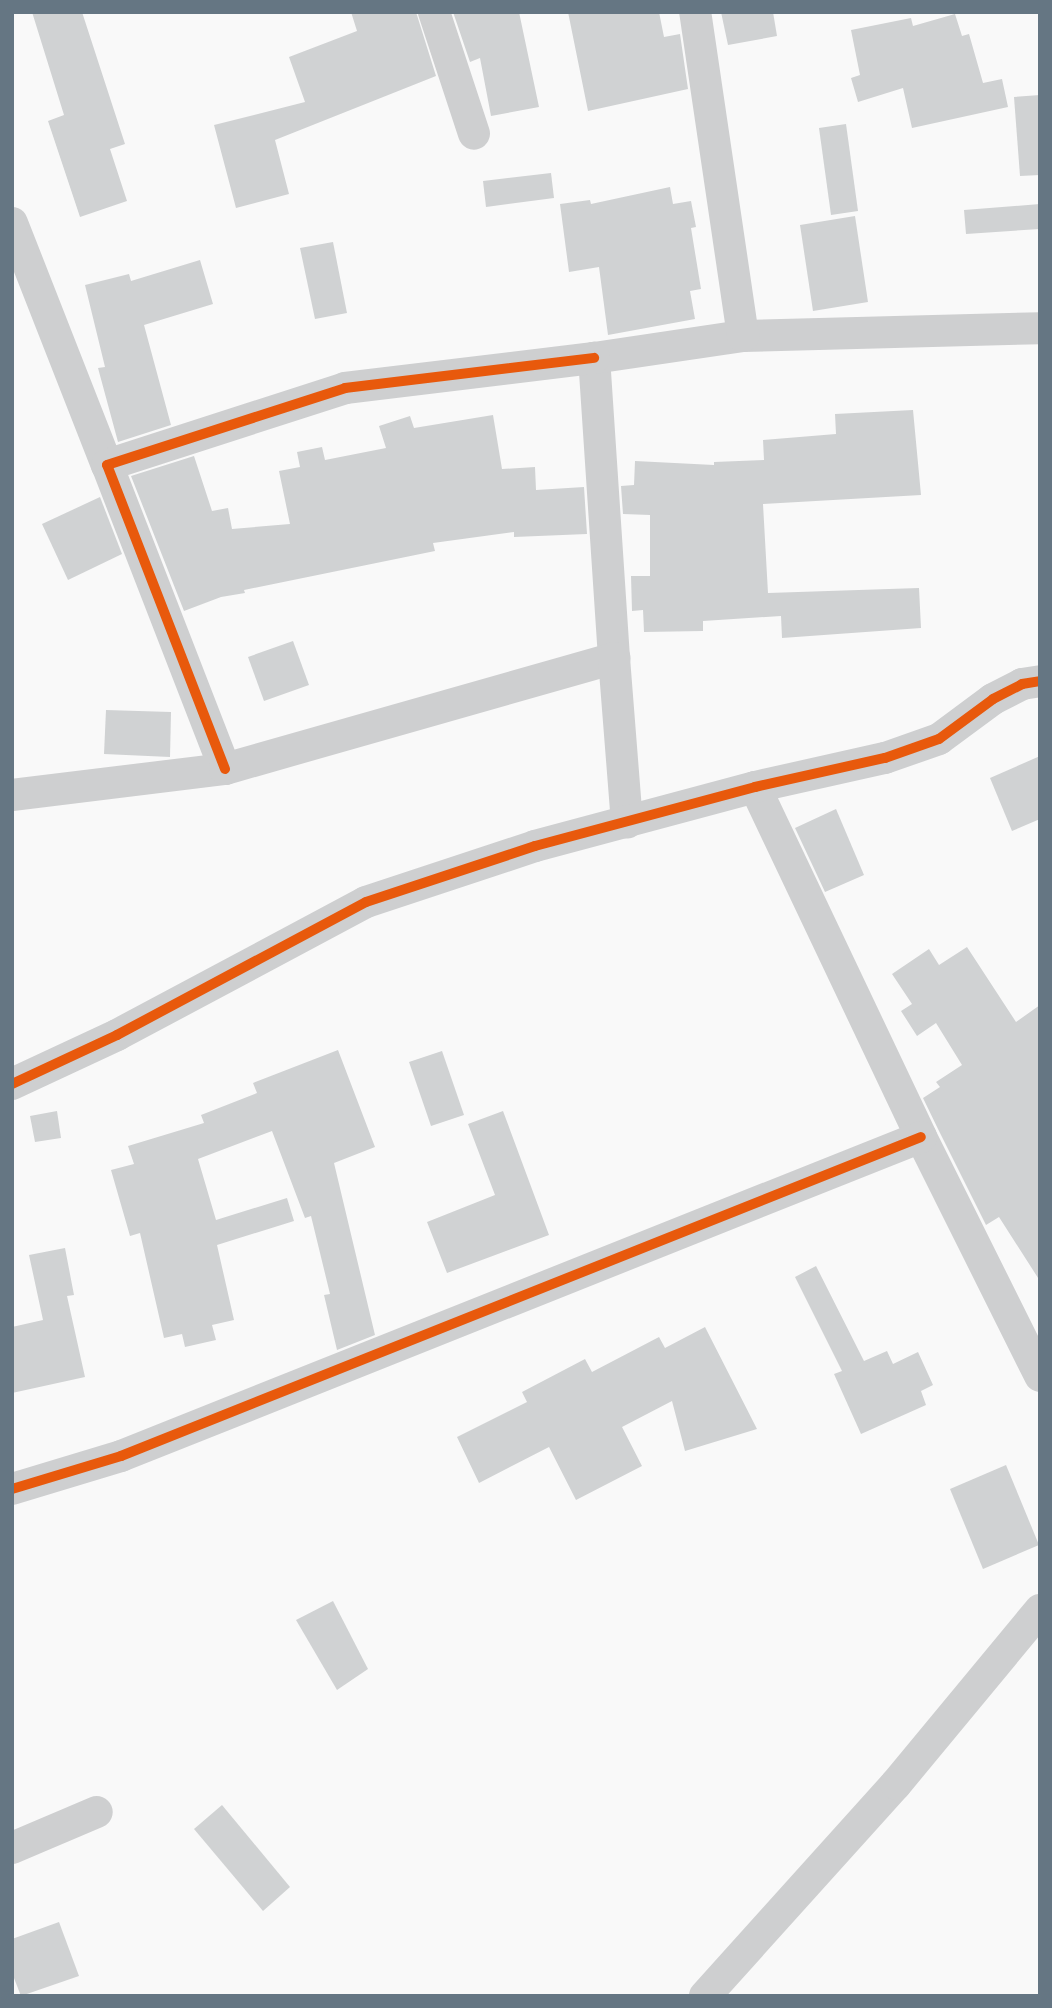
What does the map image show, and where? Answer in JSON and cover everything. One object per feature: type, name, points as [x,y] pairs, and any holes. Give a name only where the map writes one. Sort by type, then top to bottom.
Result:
[{"type":"street","points":[[434,12],[474,134]]},
{"type":"street","points":[[695,12],[743,335]]},
{"type":"street","points":[[12,223],[20,265],[107,465],[225,769]]},
{"type":"street","points":[[107,465],[345,388],[594,358],[743,335],[1040,328]]},
{"type":"street","points":[[594,358],[626,822]]},
{"type":"street","points":[[12,795],[225,769],[614,657]]},
{"type":"street","points":[[12,1084],[117,1034],[366,901],[534,846],[755,788],[885,758],[939,739],[993,699],[1022,684],[1040,681]]},
{"type":"street","points":[[755,788],[921,1137],[1040,1376]]},
{"type":"street","points":[[12,1489],[121,1456],[921,1137]]},
{"type":"street","points":[[705,1996],[896,1784],[1040,1610]]},
{"type":"street","points":[[12,1848],[97,1812]]},
{"type":"building","points":[[32,12],[82,12],[125,144],[110,149],[127,201],[80,217],[48,121],[64,115]]},
{"type":"building","points":[[351,12],[416,12],[436,76],[275,140],[289,194],[236,208],[214,125],[305,102],[289,57],[357,31]]},
{"type":"building","points":[[453,12],[519,12],[539,107],[491,116],[480,58],[470,62]]},
{"type":"building","points":[[568,12],[659,12],[664,37],[680,34],[688,89],[588,111]]},
{"type":"building","points":[[721,12],[773,12],[777,36],[728,45]]},
{"type":"building","points":[[955,14],[962,36],[969,34],[983,83],[1002,79],[1008,107],[912,128],[903,88],[858,102],[851,78],[860,75],[851,30],[911,18],[913,26]]},
{"type":"building","points":[[1040,95],[1040,175],[1020,176],[1014,97]]},
{"type":"building","points":[[846,124],[858,211],[831,215],[819,128]]},
{"type":"building","points":[[551,173],[554,198],[486,207],[483,181]]},
{"type":"building","points":[[670,187],[673,204],[691,201],[696,227],[691,228],[701,289],[690,291],[695,319],[608,335],[599,267],[569,272],[560,204],[590,200],[591,204]]},
{"type":"building","points":[[1040,204],[1040,229],[966,234],[964,210]]},
{"type":"building","points":[[855,216],[868,302],[813,311],[800,225]]},
{"type":"building","points":[[333,242],[347,313],[315,319],[300,248]]},
{"type":"building","points":[[200,260],[213,304],[144,325],[171,425],[118,442],[98,368],[105,367],[85,285],[129,274],[131,281]]},
{"type":"building","points":[[913,410],[921,495],[763,504],[768,593],[919,588],[921,628],[782,638],[781,616],[703,621],[703,631],[644,632],[643,610],[632,611],[631,576],[650,576],[650,515],[623,514],[621,486],[634,485],[635,461],[714,465],[714,462],[764,460],[763,440],[836,434],[835,414]]},
{"type":"building","points":[[493,415],[502,469],[535,467],[536,490],[584,487],[587,534],[514,537],[514,532],[433,543],[435,551],[244,590],[245,593],[221,597],[184,611],[131,476],[194,456],[212,511],[228,508],[232,529],[290,524],[279,471],[300,467],[297,452],[322,447],[325,460],[386,448],[379,426],[410,416],[414,428]]},
{"type":"building","points":[[100,497],[122,554],[68,580],[42,524]]},
{"type":"building","points":[[293,641],[309,685],[264,701],[248,657]]},
{"type":"building","points":[[106,710],[171,712],[170,757],[104,754]]},
{"type":"building","points":[[1040,756],[1040,819],[1012,831],[990,778]]},
{"type":"building","points":[[836,809],[864,875],[825,892],[795,828]]},
{"type":"building","points":[[967,947],[1016,1022],[1040,1005],[1040,1281],[999,1217],[986,1225],[923,1098],[940,1087],[936,1082],[962,1065],[936,1023],[917,1036],[901,1011],[912,1004],[892,974],[929,949],[939,965]]},
{"type":"building","points":[[338,1050],[375,1147],[334,1163],[375,1335],[337,1350],[324,1295],[330,1294],[311,1216],[305,1218],[272,1131],[198,1159],[216,1220],[287,1198],[294,1221],[217,1245],[234,1320],[212,1325],[216,1340],[185,1347],[182,1334],[164,1338],[140,1233],[130,1236],[111,1170],[134,1164],[128,1146],[204,1123],[201,1115],[257,1093],[253,1083]]},
{"type":"building","points":[[442,1051],[464,1115],[431,1126],[409,1062]]},
{"type":"building","points":[[57,1111],[61,1138],[35,1142],[30,1116]]},
{"type":"building","points":[[503,1111],[549,1235],[447,1273],[427,1222],[495,1195],[468,1124]]},
{"type":"building","points":[[65,1248],[74,1295],[67,1296],[85,1377],[12,1393],[12,1327],[43,1320],[29,1255]]},
{"type":"building","points":[[816,1266],[864,1361],[887,1351],[893,1364],[918,1352],[933,1385],[921,1391],[926,1405],[861,1434],[834,1374],[842,1371],[795,1277]]},
{"type":"building","points":[[705,1327],[757,1429],[685,1451],[672,1401],[622,1427],[642,1466],[576,1500],[549,1447],[479,1483],[457,1437],[527,1402],[522,1392],[585,1359],[592,1372],[659,1337],[665,1348]]},
{"type":"building","points":[[1006,1465],[1039,1545],[983,1569],[950,1489]]},
{"type":"building","points":[[333,1601],[368,1669],[337,1690],[296,1620]]},
{"type":"building","points":[[222,1805],[290,1887],[263,1911],[194,1829]]},
{"type":"building","points":[[59,1922],[79,1976],[21,1996],[12,1973],[12,1939]]},
{"type":"cycle path","points":[[225,769],[107,465],[345,388],[594,358]]},
{"type":"cycle path","points":[[12,1084],[117,1035],[366,902],[535,846],[755,787],[885,758],[939,739],[993,699],[1022,684],[1040,681]]},
{"type":"cycle path","points":[[12,1489],[121,1456],[921,1137]]}]
